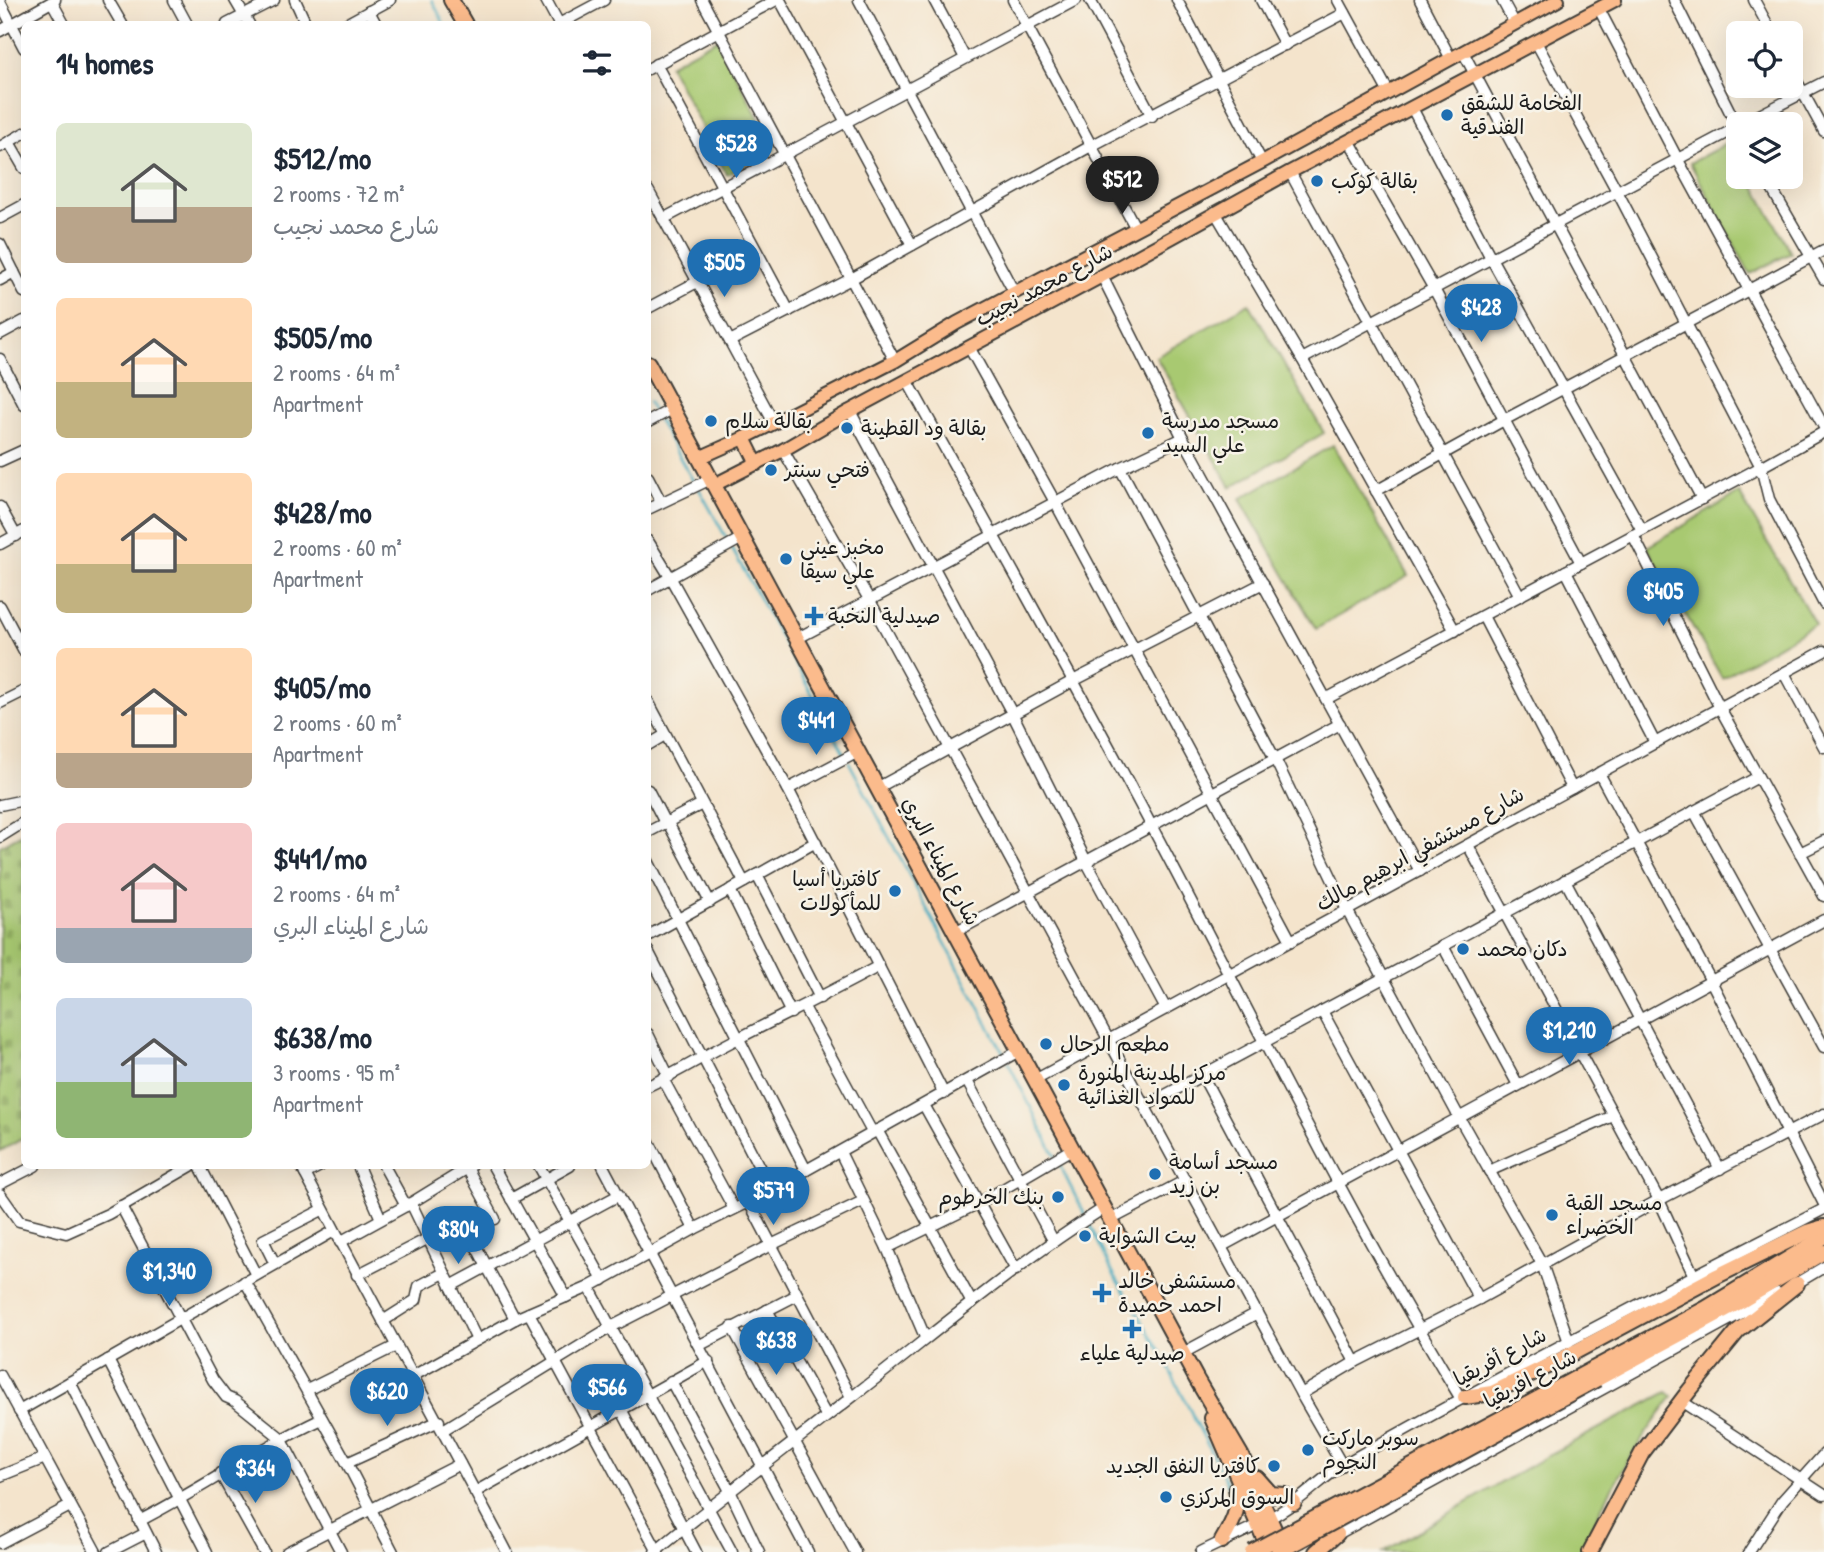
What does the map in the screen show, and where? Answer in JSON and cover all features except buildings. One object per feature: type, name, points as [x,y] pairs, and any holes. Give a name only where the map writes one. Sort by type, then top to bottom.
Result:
[{"type":"highway","points":[[451,0],[462,21]]},
{"type":"highway","name":"شارع الميناء البري","points":[[651,369],[1183,1353],[1235,1457]]},
{"type":"highway","points":[[1463,1398],[1492,1393],[1717,1276],[1807,1232],[1824,1227]]},
{"type":"highway","name":"شارع افريقيا","points":[[1278,1552],[1595,1374],[1824,1237]]},
{"type":"highway","name":"شارع افريقيا","points":[[1252,1552],[1743,1300],[1824,1252]]},
{"type":"highway","points":[[1590,1552],[1642,1454],[1681,1401],[1738,1331],[1797,1284]]},
{"type":"highway","points":[[1235,1457],[1271,1494],[1285,1495],[1294,1503]]},
{"type":"highway","points":[[1222,1541],[1237,1516],[1235,1457]]},
{"type":"highway","points":[[1235,1457],[1263,1521],[1284,1552]]},
{"type":"highway","points":[[1263,1521],[1270,1552]]},
{"type":"highway","points":[[1316,1552],[1337,1534]]},
{"type":"main road","name":"شارع محمد نجيب","points":[[699,458],[774,423],[895,360],[1014,292],[1262,162],[1558,0]]},
{"type":"main road","name":"شارع محمد نجيب","points":[[712,482],[757,464],[1215,212],[1615,0]]},
{"type":"main road","points":[[744,438],[757,464]]},
{"type":"street","points":[[108,0],[120,21]]},
{"type":"street","points":[[174,0],[185,21]]},
{"type":"street","points":[[236,0],[246,20],[274,0]]},
{"type":"street","points":[[295,0],[305,21]]},
{"type":"street","points":[[351,21],[390,0]]},
{"type":"street","points":[[546,0],[557,21]]},
{"type":"street","points":[[565,21],[604,0]]},
{"type":"street","points":[[702,0],[895,360]]},
{"type":"street","points":[[789,311],[652,67],[778,0],[912,245]]},
{"type":"street","points":[[859,0],[1014,292]]},
{"type":"street","points":[[934,0],[965,58]]},
{"type":"street","points":[[1013,0],[1135,227]]},
{"type":"street","points":[[663,219],[1076,0]]},
{"type":"street","points":[[1090,0],[1152,116]]},
{"type":"street","points":[[1177,0],[1262,162]]},
{"type":"street","points":[[1261,0],[1285,45]]},
{"type":"street","points":[[1338,0],[1389,93]]},
{"type":"street","points":[[1420,0],[1457,55],[1475,74],[1702,499]]},
{"type":"street","points":[[1502,0],[1515,24]]},
{"type":"street","points":[[1674,0],[1732,112]]},
{"type":"street","points":[[1754,0],[1765,21]]},
{"type":"street","points":[[0,31],[53,1],[63,21]]},
{"type":"street","points":[[0,2],[21,42]]},
{"type":"street","points":[[1599,9],[1824,427]]},
{"type":"street","points":[[369,11],[374,21]]},
{"type":"street","points":[[730,341],[851,279],[1091,146],[1345,13]]},
{"type":"street","points":[[1536,42],[1618,191],[1761,467],[1769,499],[1824,604]]},
{"type":"street","points":[[1824,82],[1803,93],[1824,131]]},
{"type":"street","points":[[1766,112],[1793,98]]},
{"type":"street","points":[[1412,108],[1563,388],[1637,533],[1720,708],[1824,896]]},
{"type":"street","points":[[1302,359],[1726,133]]},
{"type":"street","points":[[21,135],[3,143],[21,164]]},
{"type":"street","points":[[1350,142],[1434,289],[1581,563]]},
{"type":"street","points":[[1290,172],[1520,596]]},
{"type":"street","points":[[1772,189],[1824,279]]},
{"type":"street","points":[[651,196],[774,423]]},
{"type":"street","points":[[0,219],[21,207]]},
{"type":"street","points":[[1215,212],[1302,359],[1455,631]]},
{"type":"street","points":[[0,243],[21,286]]},
{"type":"street","points":[[1376,491],[1563,388],[1824,250]]},
{"type":"street","points":[[0,280],[14,272]]},
{"type":"street","points":[[1102,276],[1183,438],[1420,871]]},
{"type":"street","points":[[651,306],[697,282]]},
{"type":"street","points":[[0,334],[21,323]]},
{"type":"street","points":[[969,347],[1291,941]]},
{"type":"street","points":[[0,359],[21,399]]},
{"type":"street","points":[[908,380],[1152,826],[1227,974],[1418,1329],[1463,1398]]},
{"type":"street","points":[[651,420],[672,409]]},
{"type":"street","points":[[850,411],[1166,1009]]},
{"type":"street","points":[[1326,699],[1824,432]]},
{"type":"street","points":[[796,639],[1120,468],[1183,438]]},
{"type":"street","points":[[783,450],[870,601],[1342,1465]]},
{"type":"street","points":[[0,461],[21,451]]},
{"type":"street","points":[[1120,468],[1275,759],[1347,910],[1542,1264],[1569,1342]]},
{"type":"street","points":[[651,507],[712,482]]},
{"type":"street","points":[[651,483],[661,502]]},
{"type":"street","points":[[0,507],[20,533],[0,544]]},
{"type":"street","points":[[651,588],[742,538]]},
{"type":"street","points":[[651,546],[788,789],[944,1094]]},
{"type":"street","points":[[1566,571],[1655,743]]},
{"type":"street","points":[[877,788],[1073,681],[1263,583]]},
{"type":"street","points":[[0,606],[20,631]]},
{"type":"street","points":[[1483,616],[1572,788]]},
{"type":"street","name":"شارع مستشفي ابرهيم مالك","points":[[1035,1080],[1824,651]]},
{"type":"street","points":[[1784,673],[1824,747]]},
{"type":"street","points":[[0,704],[21,693]]},
{"type":"street","points":[[651,707],[744,883]]},
{"type":"street","points":[[955,932],[1340,724]]},
{"type":"street","points":[[651,743],[665,735]]},
{"type":"street","points":[[788,789],[858,752]]},
{"type":"street","points":[[1599,773],[1711,981],[1824,1206]]},
{"type":"street","points":[[1145,1106],[1758,777]]},
{"type":"street","points":[[651,795],[710,902]]},
{"type":"street","points":[[0,805],[21,801]]},
{"type":"street","points":[[651,830],[702,804]]},
{"type":"street","points":[[1694,811],[1824,1047]]},
{"type":"street","points":[[0,837],[21,824]]},
{"type":"street","points":[[1800,853],[1824,841]]},
{"type":"street","points":[[651,934],[816,842]]},
{"type":"street","points":[[1468,845],[1659,1200],[1694,1276]]},
{"type":"street","points":[[651,867],[806,1170]]},
{"type":"street","points":[[757,875],[820,998]]},
{"type":"street","points":[[1566,880],[1720,1169]]},
{"type":"street","points":[[730,890],[791,1013]]},
{"type":"street","points":[[1222,1246],[1824,920]]},
{"type":"street","points":[[1443,946],[1518,1086]]},
{"type":"street","points":[[651,957],[771,1190]]},
{"type":"street","points":[[651,1085],[879,966]]},
{"type":"street","points":[[804,1007],[972,1303]]},
{"type":"street","points":[[1322,1011],[1479,1299]]},
{"type":"street","points":[[651,1041],[666,1078],[734,1209]]},
{"type":"street","points":[[413,1376],[515,1319],[603,1280],[694,1229],[749,1202],[1019,1051]]},
{"type":"street","points":[[1202,1075],[1355,1362]]},
{"type":"street","points":[[967,1081],[1054,1240]]},
{"type":"street","points":[[924,1105],[1017,1270]]},
{"type":"street","points":[[1301,1394],[1355,1362],[1479,1299],[1659,1200],[1824,1114]]},
{"type":"street","points":[[1489,1171],[1613,1116]]},
{"type":"street","points":[[651,1146],[694,1229]]},
{"type":"street","points":[[887,1248],[979,1203],[1072,1149]]},
{"type":"street","points":[[840,1152],[887,1248],[925,1337]]},
{"type":"street","points":[[0,1184],[29,1169]]},
{"type":"street","points":[[0,1194],[19,1221],[66,1233],[121,1206],[176,1169]]},
{"type":"street","points":[[202,1169],[256,1275]]},
{"type":"street","points":[[359,1169],[381,1219]]},
{"type":"street","points":[[386,1169],[427,1239],[477,1340]]},
{"type":"street","points":[[340,1242],[408,1205],[463,1169]]},
{"type":"street","points":[[470,1169],[495,1219]]},
{"type":"street","points":[[495,1169],[566,1297]]},
{"type":"street","points":[[540,1169],[603,1280]]},
{"type":"street","points":[[512,1199],[564,1169]]},
{"type":"street","points":[[605,1169],[808,1552]]},
{"type":"street","points":[[303,1170],[507,1552]]},
{"type":"street","points":[[529,1312],[657,1551],[925,1337],[1054,1240],[1186,1180]]},
{"type":"street","points":[[451,1286],[619,1195]]},
{"type":"street","points":[[348,1463],[441,1425],[611,1327],[863,1201]]},
{"type":"street","points":[[749,1202],[851,1397]]},
{"type":"street","points":[[121,1206],[218,1388],[281,1438],[341,1552]]},
{"type":"street","name":"شارع أفريقيا","points":[[1201,1552],[1294,1503],[1342,1465],[1824,1206]]},
{"type":"street","points":[[275,1264],[263,1241],[322,1210]]},
{"type":"street","points":[[357,1275],[427,1239],[454,1220],[464,1222]]},
{"type":"street","points":[[19,1411],[334,1231]]},
{"type":"street","points":[[468,1238],[477,1248],[515,1319]]},
{"type":"street","points":[[1306,1552],[1824,1267]]},
{"type":"street","points":[[383,1321],[416,1300],[419,1286],[444,1273]]},
{"type":"street","points":[[246,1281],[348,1463],[393,1552]]},
{"type":"street","points":[[589,1287],[732,1552]]},
{"type":"street","points":[[700,1345],[797,1295]]},
{"type":"street","points":[[767,1310],[826,1415]]},
{"type":"street","points":[[1183,1353],[1257,1313]]},
{"type":"street","points":[[732,1327],[855,1552]]},
{"type":"street","points":[[307,1390],[396,1346]]},
{"type":"street","points":[[108,1360],[207,1552]]},
{"type":"street","points":[[475,1492],[708,1361]]},
{"type":"street","points":[[0,1375],[96,1552]]},
{"type":"street","points":[[671,1381],[730,1491],[759,1552]]},
{"type":"street","points":[[71,1382],[156,1552]]},
{"type":"street","points":[[1681,1401],[1824,1495]]},
{"type":"street","points":[[621,1409],[696,1552]]},
{"type":"street","points":[[139,1521],[180,1500],[281,1438],[322,1419]]},
{"type":"street","points":[[1749,1552],[1782,1502],[1824,1454]]},
{"type":"street","points":[[0,1476],[45,1458]]},
{"type":"street","points":[[287,1552],[460,1464]]},
{"type":"street","points":[[220,1473],[264,1552]]},
{"type":"street","points":[[0,1543],[70,1506]]},
{"type":"street","points":[[109,1552],[146,1533]]},
{"type":"green space","points":[[717,39],[775,149],[727,175],[669,65]]},
{"type":"green space","points":[[1726,144],[1726,189],[1756,189],[1791,253],[1750,274],[1690,163]]},
{"type":"green space","points":[[1249,303],[1324,433],[1231,487],[1156,357]]},
{"type":"green space","points":[[1333,445],[1408,576],[1316,629],[1240,499]]},
{"type":"green space","points":[[1739,493],[1815,624],[1722,678],[1647,547]]},
{"type":"green space","points":[[21,835],[21,1140],[0,1151],[0,846]]},
{"type":"green space","points":[[1667,1392],[1673,1397],[1622,1472],[1581,1552],[1383,1552],[1545,1457]]},
{"type":"waterway","points":[[432,0],[442,21]]},
{"type":"waterway","points":[[651,408],[654,414]]},
{"type":"waterway","points":[[658,420],[695,484]]},
{"type":"waterway","points":[[699,489],[728,541]]},
{"type":"waterway","points":[[731,547],[846,756]]},
{"type":"waterway","points":[[849,762],[1005,1056]]},
{"type":"waterway","points":[[1008,1062],[1055,1156]]},
{"type":"waterway","points":[[1058,1162],[1085,1215]]},
{"type":"waterway","points":[[1088,1221],[1112,1271],[1160,1351],[1231,1491]]},
{"type":"place","name":"الفخامة للشقق الفندقية","points":[[1447,115]]},
{"type":"place","name":"بقالة كوكب","points":[[1317,181]]},
{"type":"place","name":"بقالة سلام","points":[[711,421]]},
{"type":"place","name":"بقالة ود القطينة","points":[[847,428]]},
{"type":"place","name":"مسجد مدرسة علي السيد","points":[[1148,433]]},
{"type":"place","name":"فتحي سنتر","points":[[771,470]]},
{"type":"place","name":"مخبز عيني علي سيقا","points":[[786,559]]},
{"type":"place","name":"صيدلية النخبة","points":[[814,616]]},
{"type":"place","name":"كافتريا أسيا للمأكولات","points":[[895,891]]},
{"type":"place","name":"دكان محمد","points":[[1463,949]]},
{"type":"place","name":"مطعم الرحال","points":[[1046,1044]]},
{"type":"place","name":"مركز المدينة المنورة للمواد الغذائية","points":[[1064,1085]]},
{"type":"place","name":"مسجد أسامة بن زيد","points":[[1155,1174]]},
{"type":"place","name":"بنك الخرطوم","points":[[1058,1197]]},
{"type":"place","name":"مسجد القبة الخضراء","points":[[1552,1215]]},
{"type":"place","name":"بيت الشواية","points":[[1085,1236]]},
{"type":"place","name":"مستشفى خالد احمد حميدة","points":[[1102,1293]]},
{"type":"place","name":"صيدلية علياء","points":[[1132,1329]]},
{"type":"place","name":"سوبر ماركت النجوم","points":[[1308,1450]]},
{"type":"place","name":"كافتريا النفق الجديد","points":[[1274,1466]]},
{"type":"place","name":"السوق المركزي","points":[[1166,1497]]}]
